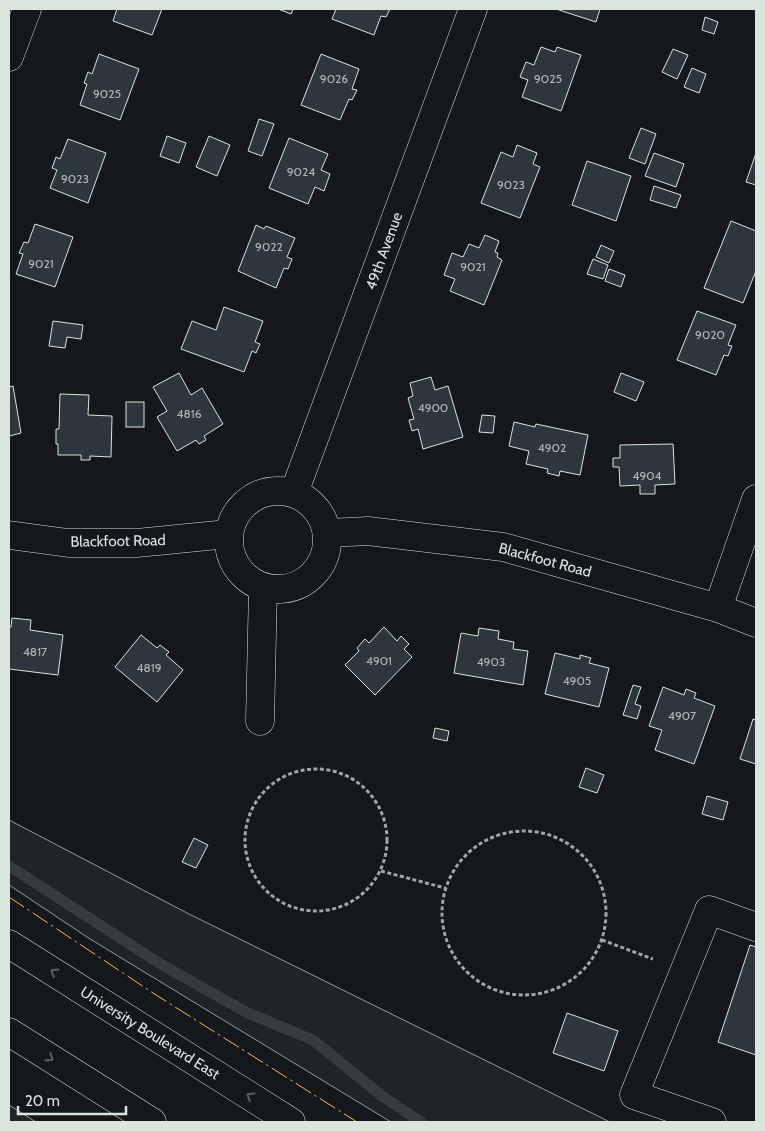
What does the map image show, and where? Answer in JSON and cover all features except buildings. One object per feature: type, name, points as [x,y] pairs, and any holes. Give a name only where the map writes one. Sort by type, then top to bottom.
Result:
[{"type":"street","points":[[9,57],[27,9]]},
{"type":"street","name":"49th Avenue","points":[[294,492],[473,9]]},
{"type":"street","points":[[278,490],[294,492],[307,499],[317,508],[324,520],[328,533],[325,558],[311,578],[288,589],[263,588],[242,575],[230,553],[228,534],[236,513],[247,501],[262,493],[278,490]]},
{"type":"street","points":[[718,608],[756,498]]},
{"type":"street","name":"Blackfoot Road","points":[[328,533],[368,531],[503,547],[718,608],[756,623]]},
{"type":"street","name":"Blackfoot Road","points":[[9,535],[68,543],[137,543],[228,534]]},
{"type":"street","points":[[260,721],[263,588]]},
{"type":"street","points":[[712,1122],[634,1095],[709,910],[756,927]]},
{"type":"street","name":"University Boulevard East","points":[[9,944],[291,1122]]},
{"type":"street","points":[[9,1032],[152,1122]]},
{"type":"path","points":[[311,768],[336,771],[358,781],[376,799],[386,822],[388,846],[381,871],[366,890],[346,905],[322,911],[297,908],[274,898],[257,880],[247,857],[245,833],[252,809],[266,788],[287,774],[311,768]]},
{"type":"path","points":[[525,830],[551,835],[574,847],[592,866],[603,889],[607,915],[602,940],[590,963],[572,981],[548,992],[523,996],[497,991],[474,980],[457,961],[445,938],[441,913],[445,888],[457,864],[476,846],[499,834],[525,830]]},
{"type":"path","points":[[381,871],[445,888]]},
{"type":"path","points":[[602,940],[684,970]]},
{"type":"shaded area","points":[[9,820],[187,913],[610,1122],[391,1122],[90,939],[9,885]]},
{"type":"shaded area","points":[[9,1105],[36,1122],[9,1122]]},
{"type":"waterway","points":[[9,866],[162,965],[248,1013],[313,1040],[382,1096],[421,1122]]},
{"type":"power","points":[[9,897],[153,993],[357,1122]]}]
